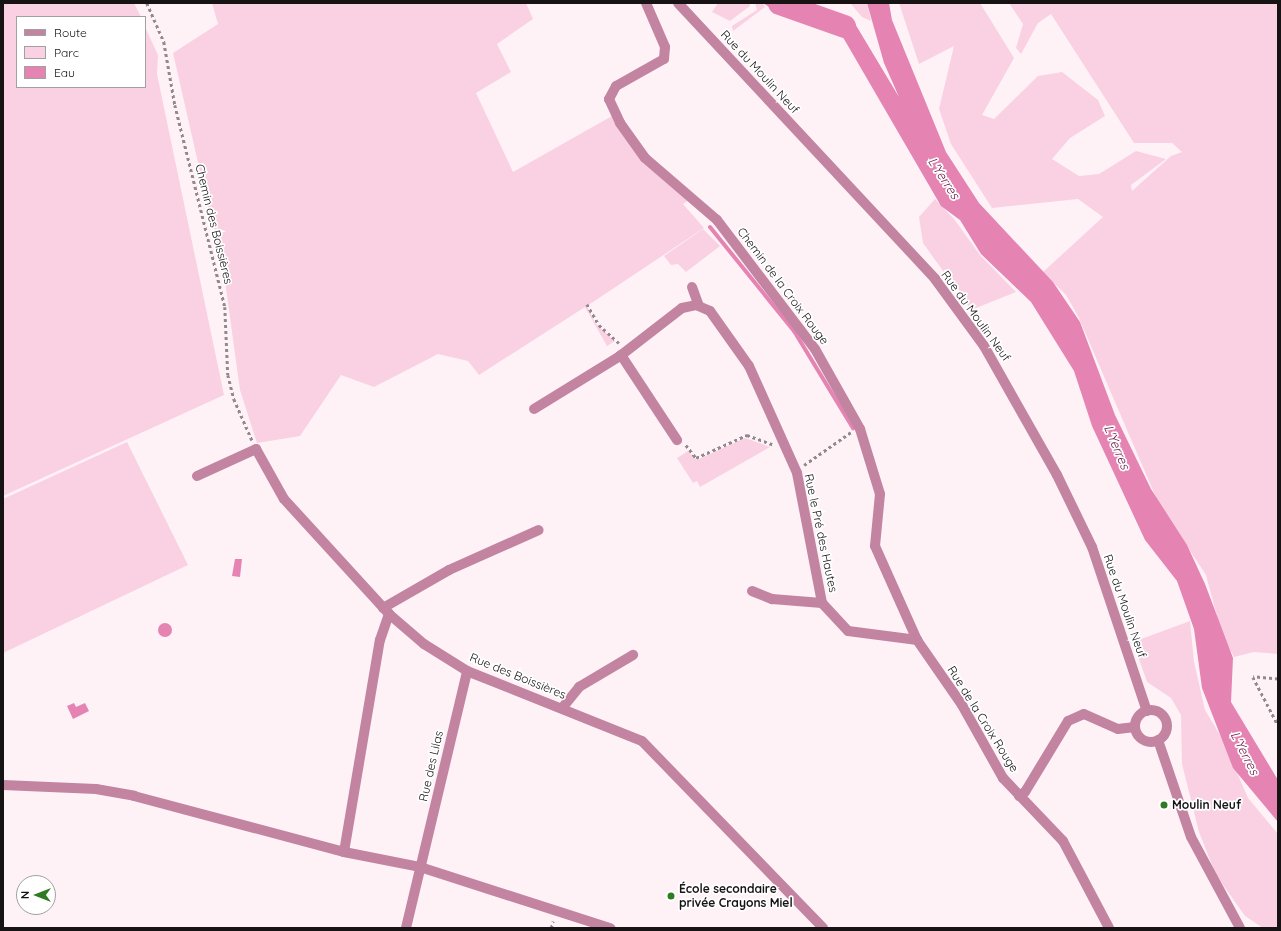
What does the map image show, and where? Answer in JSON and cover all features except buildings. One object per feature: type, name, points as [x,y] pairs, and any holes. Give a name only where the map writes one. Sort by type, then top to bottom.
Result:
[{"type":"street","name":"Chemin de la Croix Rouge","points":[[646,3],[665,47],[664,58],[616,86],[610,100],[620,123],[645,158],[717,220],[815,349],[858,427],[880,494],[875,546],[917,640]]},
{"type":"street","name":"Rue du Moulin Neuf","points":[[678,3],[935,279],[984,346],[1057,475],[1092,547],[1147,711]]},
{"type":"street","points":[[534,409],[624,354],[682,308],[699,306],[692,286]]},
{"type":"street","name":"Rue le Pré des Hautes","points":[[699,306],[710,311],[749,366],[796,471],[822,602],[848,631],[917,640]]},
{"type":"street","points":[[624,354],[680,440]]},
{"type":"street","points":[[197,476],[256,449]]},
{"type":"street","name":"Rue des Boissières","points":[[256,449],[284,499],[386,611],[424,644],[467,671],[563,708],[642,741],[823,928]]},
{"type":"street","points":[[344,852],[386,611],[450,570],[539,530]]},
{"type":"street","name":"Rue le Pré des Hautes","points":[[752,591],[772,599],[822,602]]},
{"type":"street","name":"Rue de la Croix Rouge","points":[[917,640],[962,705],[1002,778],[1063,841],[1109,928]]},
{"type":"street","points":[[563,708],[579,686],[633,655]]},
{"type":"street","name":"Rue des Lilas","points":[[406,928],[467,671]]},
{"type":"street","points":[[1147,711],[1157,712],[1165,718],[1166,728],[1158,740],[1143,740],[1136,728],[1140,715],[1147,711]]},
{"type":"street","points":[[1019,796],[1025,792],[1068,721],[1084,714],[1118,729],[1136,728]]},
{"type":"street","points":[[1158,740],[1191,837],[1240,928]]},
{"type":"street","points":[[3,785],[96,789],[134,796],[344,852],[420,867],[610,928]]},
{"type":"path","name":"Chemin des Boissières","points":[[147,3],[164,42],[174,105],[225,306],[228,375],[234,399],[256,449]]},
{"type":"path","points":[[588,304],[599,325],[624,354]]},
{"type":"path","points":[[796,471],[858,427]]},
{"type":"path","points":[[680,440],[696,458],[747,435],[766,444],[782,441]]},
{"type":"path","points":[[1278,679],[1252,676],[1278,725]]},
{"type":"green space","points":[[3,3],[134,3],[140,16],[16,16],[16,88],[146,88],[146,29],[158,55],[157,74],[224,395],[3,496]]},
{"type":"green space","points":[[212,3],[526,3],[533,19],[497,44],[511,72],[476,93],[513,172],[612,116],[642,162],[689,200],[683,204],[704,228],[587,306],[595,323],[615,341],[607,346],[585,307],[479,375],[468,361],[438,354],[374,387],[341,375],[300,436],[257,443],[240,390],[225,281],[173,53],[218,24]]},
{"type":"green space","points":[[718,3],[749,3],[750,6],[730,21],[712,12]]},
{"type":"green space","points":[[755,3],[763,3],[765,7],[733,31],[732,26],[757,10]]},
{"type":"green space","points":[[850,3],[867,3],[871,21],[862,17]]},
{"type":"green space","points":[[899,3],[980,3],[1014,58],[982,115],[994,119],[1038,76],[1062,72],[1098,100],[1105,116],[1070,138],[1052,159],[1079,176],[1099,174],[1136,151],[1166,159],[1131,185],[1132,191],[1171,156],[1182,152],[1172,143],[1134,143],[1051,14],[1038,23],[1021,54],[1016,48],[1023,24],[1009,3],[1278,3],[1278,654],[1254,652],[1234,657],[1222,635],[1206,575],[1158,502],[1078,316],[1066,295],[1043,272],[1103,217],[1078,199],[992,208],[951,144],[939,109],[954,46],[919,64]]},
{"type":"green space","points":[[935,199],[954,219],[980,255],[1016,292],[971,310],[923,243],[919,217]]},
{"type":"green space","points":[[703,229],[720,246],[686,272],[678,264],[671,265],[664,256]]},
{"type":"green space","points":[[745,438],[770,447],[700,487],[697,481],[693,483],[677,458],[688,451],[697,460]]},
{"type":"green space","points":[[127,442],[188,565],[3,653],[3,499]]},
{"type":"green space","points":[[1190,621],[1194,662],[1205,710],[1223,740],[1248,798],[1278,834],[1278,928],[1263,928],[1245,916],[1216,875],[1199,832],[1182,764],[1181,715],[1171,698],[1147,682],[1133,642]]},
{"type":"water","points":[[763,3],[806,3],[800,15],[778,13]]},
{"type":"water","points":[[867,3],[889,3],[892,20],[946,152],[979,203],[1053,282],[1080,322],[1115,415],[1151,489],[1187,545],[1205,584],[1233,658],[1231,702],[1278,780],[1278,822],[1233,768],[1202,688],[1194,629],[1177,581],[1145,540],[1092,426],[1074,371],[1031,302],[981,254],[960,220],[941,206],[844,39],[833,25],[815,19],[816,13],[851,17],[899,97],[884,63]]},
{"type":"water","points":[[235,559],[242,559],[240,577],[232,576]]},
{"type":"water","points":[[165,623],[170,625],[172,630],[170,635],[165,637],[160,635],[158,630],[160,625]]},
{"type":"water","points":[[74,703],[76,707],[85,703],[89,711],[73,719],[67,706]]},
{"type":"waterway","name":"L'Yerres","points":[[779,3],[844,26]]},
{"type":"waterway","points":[[710,227],[794,331],[853,428]]},
{"type":"place","name":"Moulin Neuf","points":[[1164,805]]},
{"type":"place","name":"École secondaire privée Crayons Miel","points":[[671,896]]}]
